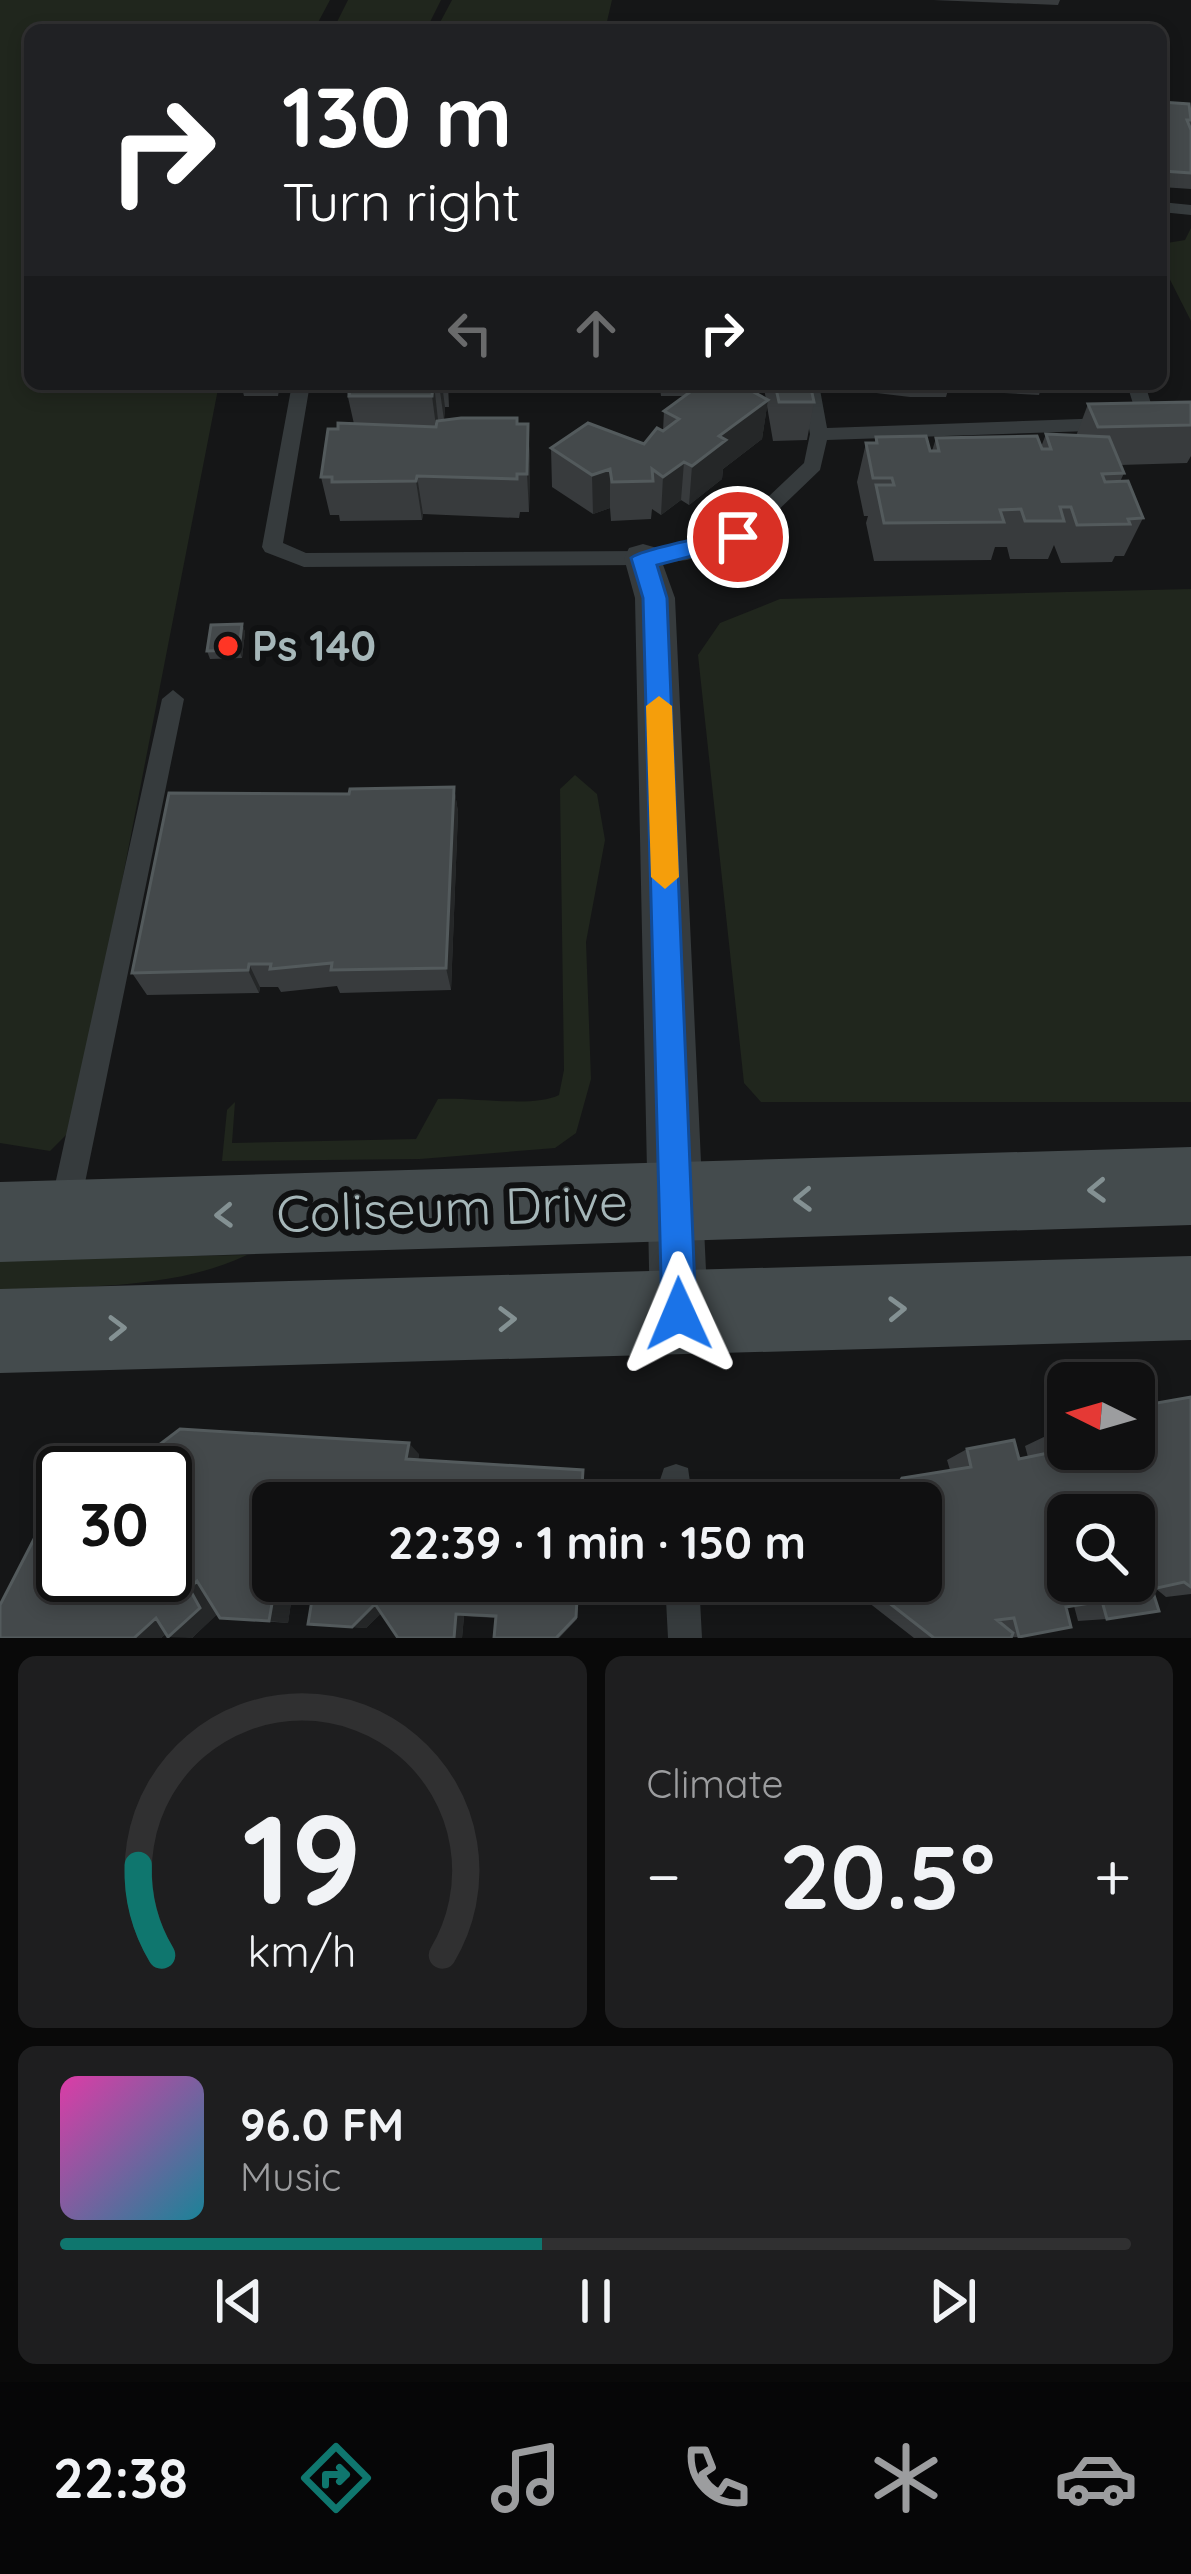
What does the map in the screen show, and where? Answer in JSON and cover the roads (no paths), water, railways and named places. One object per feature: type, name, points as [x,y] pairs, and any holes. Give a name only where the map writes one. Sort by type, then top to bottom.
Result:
[{"type":"street","points":[[643,558],[655,598],[679,1314]]},
{"type":"street","name":"Coliseum Drive","points":[[31,1221],[1191,1186]]},
{"type":"street","points":[[0,1331],[1191,1298]]},
{"type":"lane","points":[[300,390],[272,547],[304,560],[643,558],[687,553],[738,537],[813,466],[819,434],[811,390]]},
{"type":"lane","points":[[819,434],[1134,426],[1148,423],[1148,407],[1139,390]]},
{"type":"lane","points":[[31,1221],[173,699]]},
{"type":"lane","points":[[683,1602],[685,1638]]},
{"type":"place","name":"Ps 140","points":[[228,646]]}]
